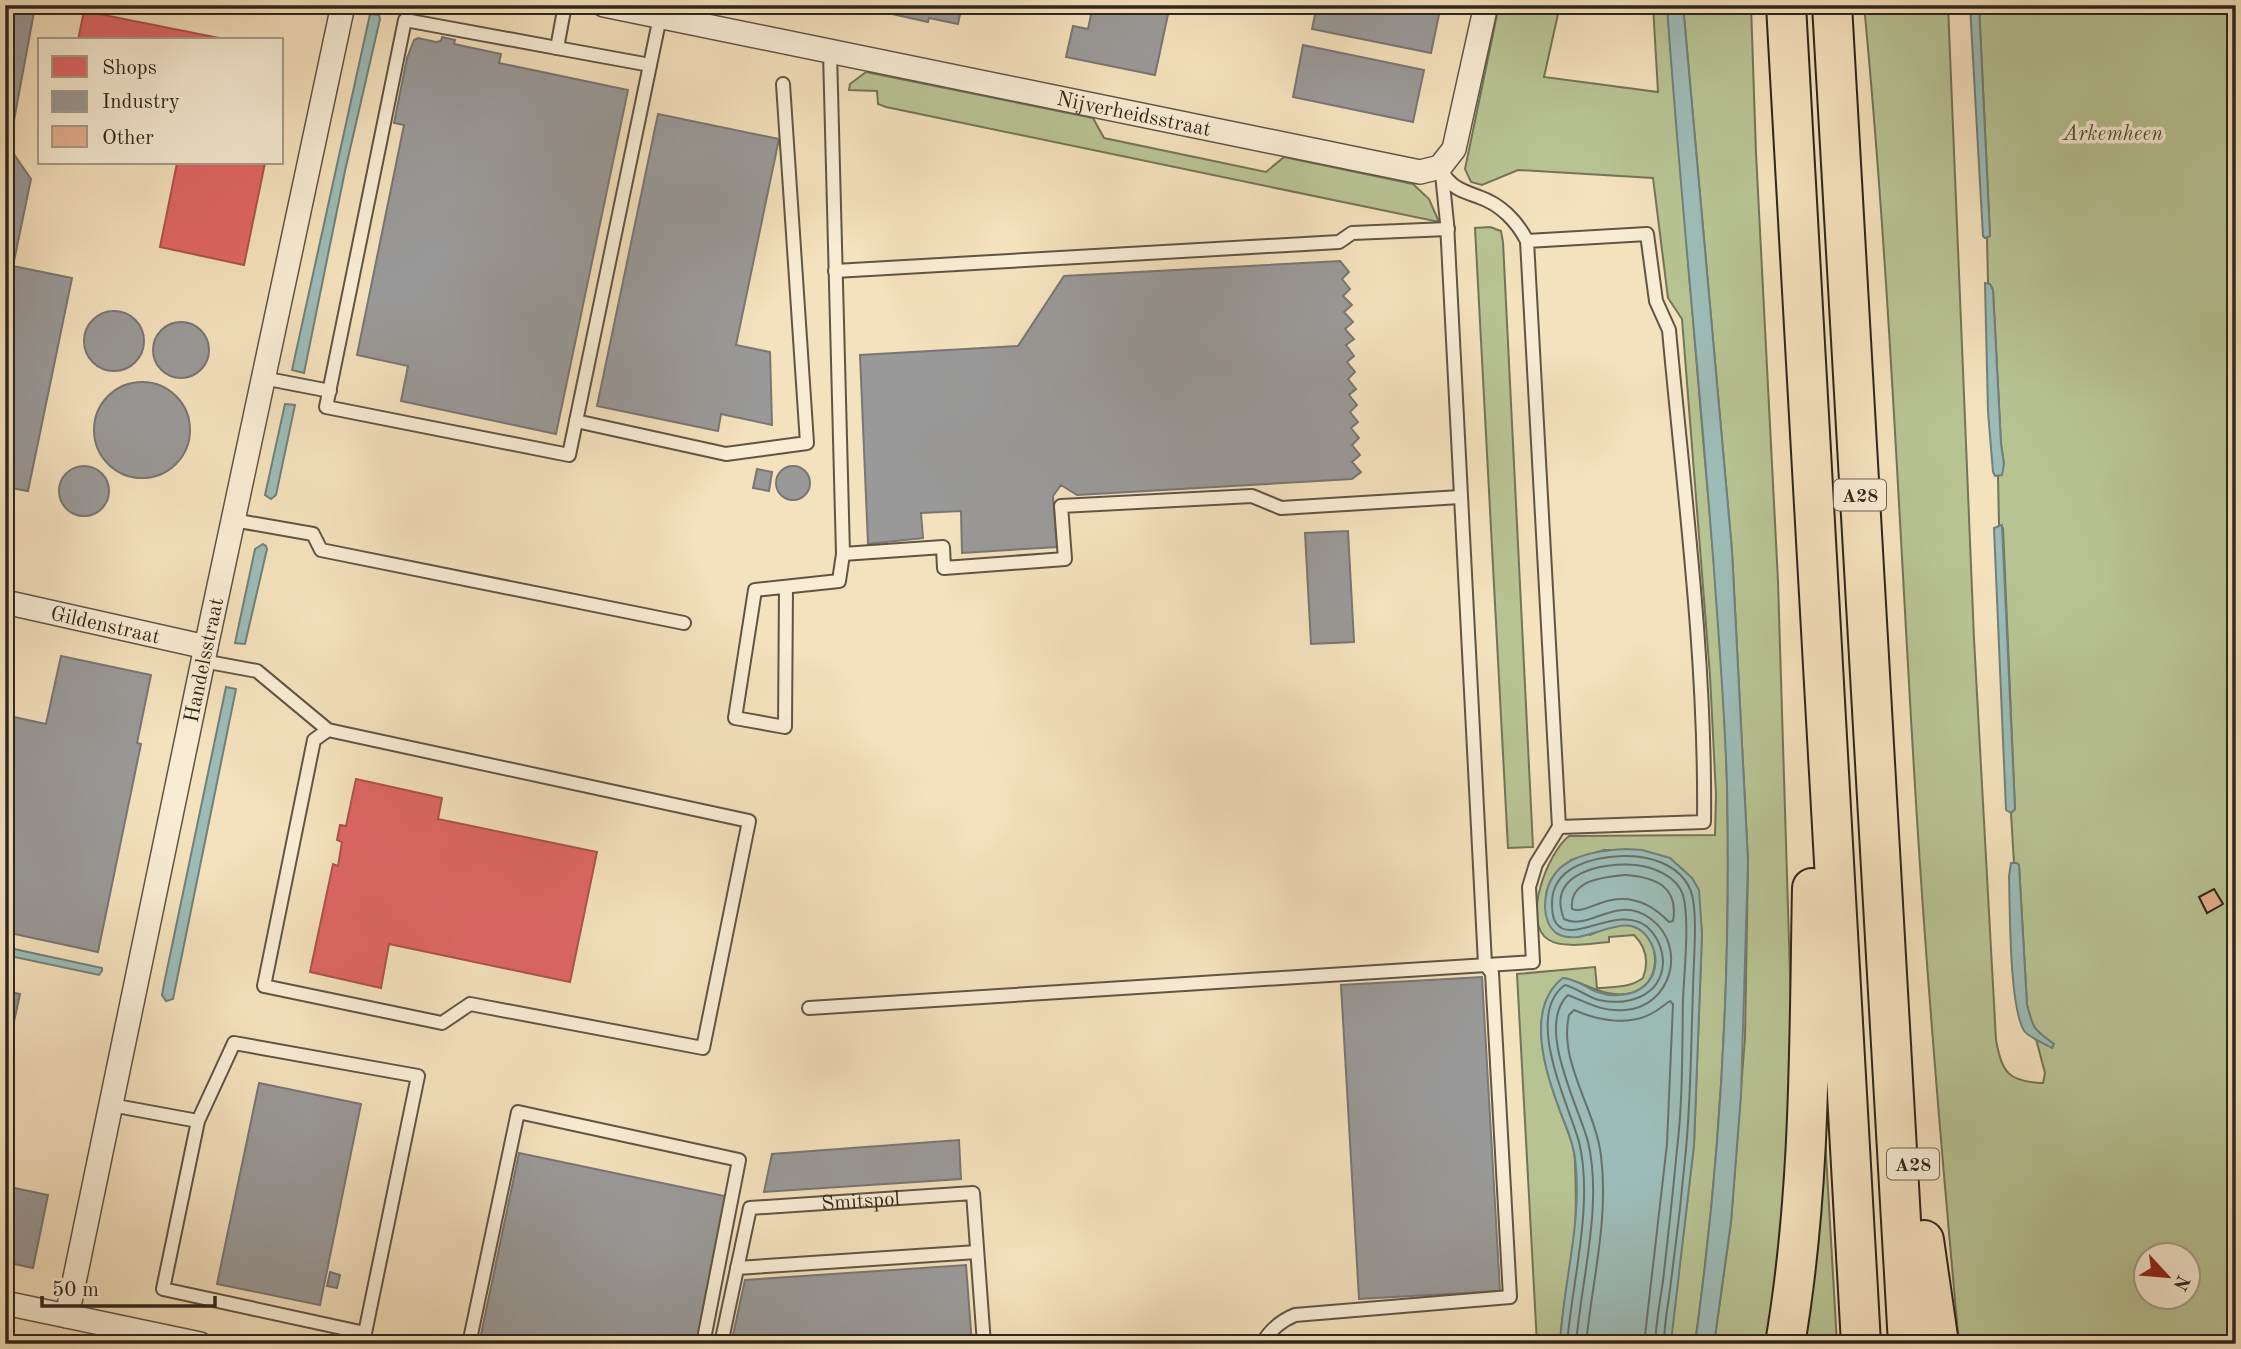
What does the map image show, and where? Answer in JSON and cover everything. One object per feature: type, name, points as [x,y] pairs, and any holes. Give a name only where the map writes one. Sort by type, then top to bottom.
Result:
[{"type":"highway","name":"A28","points":[[1786,5],[1861,1344]]},
{"type":"highway","name":"A28","points":[[1832,5],[1908,1344]]},
{"type":"highway","name":"A28","points":[[1786,1344],[1804,1196],[1809,1113],[1818,588]]},
{"type":"highway","name":"A28","points":[[1888,985],[1940,1344]]},
{"type":"street","name":"Handelsstraat","points":[[67,1316],[210,657],[233,520],[272,380],[343,5]]},
{"type":"street","name":"Nijverheidsstraat","points":[[604,5],[662,11],[830,52],[1412,172],[1427,172],[1440,167]]},
{"type":"street","points":[[1440,167],[1450,156],[1458,139],[1486,5]]},
{"type":"street","name":"Gildenstraat","points":[[5,602],[210,657]]},
{"type":"street","points":[[5,1303],[200,1344]]},
{"type":"lane","points":[[557,48],[565,5]]},
{"type":"lane","points":[[650,65],[405,20],[326,407],[569,455],[662,11]]},
{"type":"lane","points":[[786,587],[785,727],[735,718],[755,590],[839,581],[843,554],[830,52]]},
{"type":"lane","points":[[576,421],[726,454],[807,443],[783,84]]},
{"type":"lane","points":[[1262,1344],[1268,1333],[1283,1320],[1295,1315],[1510,1297],[1492,973],[1485,964],[1448,229],[1440,167]]},
{"type":"lane","points":[[809,1008],[1533,962],[1529,887],[1536,864],[1559,827],[1527,241],[1521,229],[1507,214],[1449,182],[1440,167]]},
{"type":"lane","points":[[835,271],[1339,242],[1352,233],[1448,229]]},
{"type":"lane","points":[[1527,241],[1647,234],[1656,301],[1669,330],[1705,749],[1704,822],[1559,827]]},
{"type":"lane","points":[[272,380],[330,391]]},
{"type":"lane","points":[[843,554],[943,547],[944,568],[1065,559],[1061,506],[1252,496],[1282,508],[1460,497]]},
{"type":"lane","points":[[233,520],[313,534],[321,550],[684,624]]},
{"type":"lane","points":[[210,657],[257,671],[328,730],[749,821],[703,1048],[470,1004],[442,1023],[264,986],[314,740],[328,730]]},
{"type":"lane","points":[[234,1043],[418,1076],[365,1333],[163,1289],[198,1121],[234,1043]]},
{"type":"lane","points":[[111,1105],[198,1121]]},
{"type":"lane","points":[[470,1344],[518,1112],[739,1160],[703,1344]]},
{"type":"lane","name":"Smitspol","points":[[721,1344],[750,1208],[973,1192],[984,1344]]},
{"type":"lane","points":[[737,1268],[977,1252]]},
{"type":"green space","points":[[1499,5],[1560,5],[1544,77],[1658,92],[1653,5],[1667,5],[1718,617],[1727,785],[1727,925],[1718,1135],[1695,1344],[1670,1344],[1694,1145],[1702,934],[1698,890],[1692,878],[1642,850],[1604,850],[1571,860],[1590,935],[1617,925],[1639,929],[1648,937],[1655,960],[1648,982],[1639,990],[1626,994],[1608,993],[1563,978],[1551,991],[1544,1006],[1541,1022],[1544,1058],[1573,1149],[1576,1210],[1560,1344],[1537,1344],[1517,974],[1595,967],[1597,988],[1615,987],[1633,984],[1643,978],[1646,966],[1644,950],[1634,935],[1609,937],[1609,942],[1578,945],[1549,940],[1541,931],[1537,919],[1540,888],[1553,857],[1569,836],[1715,835],[1716,795],[1710,676],[1682,319],[1668,298],[1653,178],[1518,170],[1482,185],[1471,182],[1465,169]]},
{"type":"green space","points":[[1683,5],[1751,5],[1778,581],[1793,1072],[1789,1152],[1769,1344],[1714,1344],[1731,1222],[1745,1037],[1748,861],[1732,551]]},
{"type":"green space","name":"Arkemheen","points":[[1864,5],[1948,5],[1974,639],[1996,1040],[2001,1060],[2009,1073],[2022,1080],[2043,1083],[2045,1073],[2027,1005],[2019,865],[2014,863],[2011,813],[2015,809],[2003,528],[1999,525],[1998,477],[2004,464],[1993,290],[1988,283],[1987,238],[1990,235],[1979,5],[2236,5],[2236,1344],[1959,1344],[1921,885],[1888,310]]},
{"type":"green space","points":[[866,72],[1093,118],[1104,138],[1266,172],[1284,157],[1413,184],[1429,199],[1439,222],[886,107],[878,104],[877,91],[849,90],[850,84]]},
{"type":"green space","points":[[1490,227],[1501,231],[1503,242],[1533,847],[1508,848],[1475,228]]},
{"type":"green space","points":[[1824,1119],[1837,1344],[1793,1344]]},
{"type":"water","points":[[1667,5],[1683,5],[1732,551],[1748,861],[1741,1095],[1731,1222],[1714,1344],[1695,1344],[1712,1204],[1722,1065],[1728,855],[1726,758],[1708,499]]},
{"type":"water","points":[[1970,5],[1979,5],[1990,236],[1985,238],[1983,236]]},
{"type":"water","points":[[370,14],[379,15],[380,19],[345,171],[304,373],[292,370]]},
{"type":"water","points":[[1985,283],[1990,284],[1993,290],[2004,464],[2002,475],[1995,476],[1988,412]]},
{"type":"water","points":[[285,404],[295,405],[276,495],[271,499],[265,495]]},
{"type":"water","points":[[2002,525],[2015,809],[2011,813],[2006,810],[1994,528]]},
{"type":"water","points":[[263,544],[267,549],[245,644],[235,643],[255,549]]},
{"type":"water","points":[[226,687],[236,689],[173,999],[166,1001],[162,995],[164,984]]},
{"type":"water","points":[[1642,850],[1670,858],[1692,878],[1699,890],[1702,934],[1694,1145],[1671,1342],[1560,1344],[1575,1228],[1577,1182],[1572,1145],[1544,1058],[1541,1022],[1544,1005],[1551,990],[1563,978],[1605,994],[1621,995],[1637,991],[1653,974],[1655,959],[1651,943],[1642,931],[1631,926],[1620,926],[1582,936],[1558,934],[1547,919],[1547,891],[1552,878],[1570,861],[1596,852]]},
{"type":"water","points":[[2011,863],[2019,865],[2027,1005],[2033,1025],[2054,1044],[2052,1048],[2025,1032],[2016,1003],[2011,957]]},
{"type":"water","points":[[5,947],[102,968],[102,971],[99,975],[5,955]]},
{"type":"building: Shops","points":[[84,11],[219,38],[78,38]]},
{"type":"building: Shops","points":[[177,164],[265,164],[244,265],[160,247]]},
{"type":"building: Shops","points":[[356,779],[442,798],[438,819],[597,852],[570,982],[389,944],[381,988],[310,972],[333,864],[338,866],[342,842],[337,840],[340,825],[346,826]]},
{"type":"building: Industry","points":[[5,5],[35,7],[9,147],[31,179],[13,266],[72,278],[28,491],[5,487]]},
{"type":"building: Industry","points":[[868,5],[962,5],[958,24],[929,18],[928,22],[892,14],[893,10]]},
{"type":"building: Industry","points":[[1093,5],[1170,5],[1155,75],[1066,57],[1073,26],[1088,29]]},
{"type":"building: Industry","points":[[1317,5],[1441,5],[1431,53],[1312,29]]},
{"type":"building: Industry","points":[[442,37],[455,40],[454,44],[501,54],[499,63],[628,90],[556,434],[401,401],[408,366],[357,355],[404,125],[394,123],[407,58],[414,40],[418,38],[436,42],[441,41]]},
{"type":"building: Industry","points":[[1303,45],[1424,70],[1413,122],[1293,97]]},
{"type":"building: Industry","points":[[658,114],[779,139],[736,345],[770,352],[772,425],[721,414],[718,431],[597,406]]},
{"type":"building: Industry","points":[[1340,261],[1349,272],[1342,279],[1350,289],[1343,296],[1352,305],[1344,312],[1353,322],[1345,329],[1354,339],[1346,345],[1354,356],[1347,362],[1355,372],[1348,379],[1356,389],[1349,395],[1357,405],[1350,412],[1358,422],[1351,428],[1359,438],[1352,445],[1360,455],[1352,462],[1361,472],[1352,479],[1077,495],[1061,485],[1053,496],[1057,547],[962,553],[961,511],[921,513],[923,538],[868,544],[860,355],[1018,346],[1064,276]]},
{"type":"building: Industry","points":[[114,311],[135,320],[144,341],[135,362],[114,371],[93,362],[84,341],[93,320]]},
{"type":"building: Industry","points":[[181,322],[192,324],[201,330],[207,339],[207,361],[201,370],[192,376],[181,378],[170,376],[161,370],[155,361],[153,350],[155,339],[161,330],[170,324]]},
{"type":"building: Industry","points":[[133,382],[151,382],[169,390],[182,403],[190,421],[187,449],[169,470],[151,478],[133,478],[115,470],[102,457],[94,439],[94,421],[102,403],[115,390]]},
{"type":"building: Industry","points":[[84,466],[102,473],[109,491],[102,509],[84,516],[66,509],[59,491],[66,473]]},
{"type":"building: Industry","points":[[793,466],[805,471],[810,483],[805,495],[793,500],[781,495],[776,483],[781,471]]},
{"type":"building: Industry","points":[[757,469],[772,472],[769,491],[753,488]]},
{"type":"building: Industry","points":[[1348,531],[1354,642],[1311,644],[1305,533]]},
{"type":"building: Industry","points":[[5,644],[12,646],[5,676]]},
{"type":"building: Industry","points":[[61,656],[151,675],[137,743],[141,744],[98,952],[5,932],[5,715],[46,724]]},
{"type":"building: Industry","points":[[1482,977],[1500,1291],[1359,1299],[1341,985]]},
{"type":"building: Industry","points":[[5,991],[20,994],[5,1063]]},
{"type":"building: Industry","points":[[259,1083],[361,1104],[320,1305],[217,1284]]},
{"type":"building: Industry","points":[[959,1140],[961,1179],[764,1192],[772,1154]]},
{"type":"building: Industry","points":[[519,1153],[729,1197],[698,1344],[479,1344]]},
{"type":"building: Industry","points":[[5,1186],[48,1195],[33,1268],[5,1262]]},
{"type":"building: Industry","points":[[966,1265],[972,1344],[731,1344],[745,1280]]},
{"type":"building: Industry","points":[[330,1272],[340,1275],[337,1288],[327,1286]]},
{"type":"building: Other","points":[[2214,889],[2223,904],[2207,913],[2199,897]]}]
